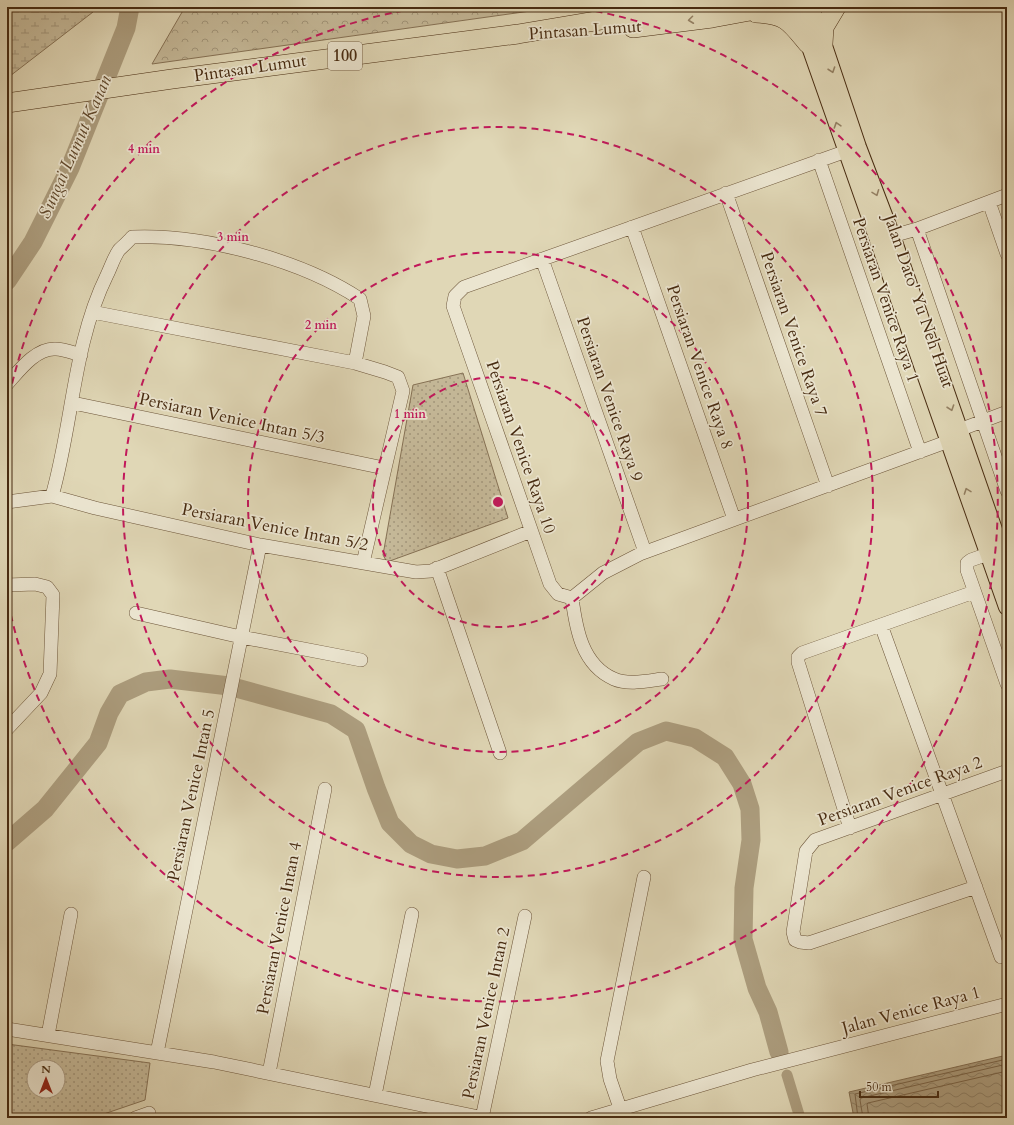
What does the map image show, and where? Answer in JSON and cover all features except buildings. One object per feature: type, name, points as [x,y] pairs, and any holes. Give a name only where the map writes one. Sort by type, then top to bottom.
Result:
[{"type":"highway","name":"Pintasan Lumut","points":[[7,103],[172,79],[518,34],[679,7]]},
{"type":"highway","name":"Pintasan Lumut","points":[[518,34],[635,27],[771,7]]},
{"type":"highway","points":[[741,12],[774,14],[791,23],[816,44],[829,15],[836,7]]},
{"type":"main road","name":"Jalan Dato' Yu Neh Huat","points":[[796,7],[816,44],[954,436],[1007,567]]},
{"type":"main road","name":"Jalan Dato' Yu Neh Huat","points":[[811,7],[816,44]]},
{"type":"main road","name":"Jalan Dato' Yu Neh Huat","points":[[852,149],[892,236],[922,343]]},
{"type":"main road","name":"Jalan Dato' Yu Neh Huat","points":[[954,436],[977,520],[990,545],[994,549],[999,550]]},
{"type":"main road","points":[[999,550],[996,561],[999,584],[1007,608]]},
{"type":"street","points":[[542,259],[852,149]]},
{"type":"street","name":"Persiaran Venice Raya 1","points":[[819,160],[920,452]]},
{"type":"street","name":"Persiaran Venice Raya 7","points":[[726,193],[828,486]]},
{"type":"street","points":[[892,236],[917,229],[1007,195]]},
{"type":"street","points":[[989,202],[1007,254]]},
{"type":"street","name":"Persiaran Venice Raya 8","points":[[632,227],[734,519]]},
{"type":"street","points":[[917,229],[1007,491]]},
{"type":"street","points":[[52,496],[65,446],[81,355],[92,312],[101,287],[119,251],[132,237],[152,236],[201,242],[260,254],[339,285],[360,299],[364,316],[355,363]]},
{"type":"street","name":"Persiaran Venice Raya 10","points":[[542,259],[464,287],[455,296],[453,306],[550,584],[558,594],[572,598]]},
{"type":"street","name":"Persiaran Venice Raya 9","points":[[542,259],[645,552]]},
{"type":"street","points":[[92,312],[355,363],[398,377],[403,390],[384,468],[364,563]]},
{"type":"street","points":[[7,384],[39,353],[54,349],[81,355]]},
{"type":"street","name":"Persiaran Venice Intan 5/3","points":[[73,404],[384,468]]},
{"type":"street","points":[[662,679],[632,682],[614,679],[598,670],[587,655],[580,640],[575,622],[572,598],[603,573],[620,563],[645,552],[920,452],[982,421],[1007,412]]},
{"type":"street","name":"Persiaran Venice Intan 5/2","points":[[7,502],[52,496],[260,544],[400,571],[416,572],[437,568],[532,530]]},
{"type":"street","name":"Persiaran Venice Intan 5","points":[[157,1053],[260,544]]},
{"type":"street","points":[[999,550],[971,560],[967,564],[966,570],[1007,684]]},
{"type":"street","points":[[437,568],[500,753]]},
{"type":"street","points":[[7,586],[35,584],[47,587],[53,595],[50,674],[41,693],[7,729]]},
{"type":"street","points":[[850,828],[798,662],[798,656],[802,653],[974,592]]},
{"type":"street","points":[[136,613],[242,637],[361,660]]},
{"type":"street","points":[[880,625],[1001,957]]},
{"type":"street","name":"Persiaran Venice Raya 2","points":[[976,886],[809,943],[795,940],[793,932],[806,851],[814,840],[1007,771]]},
{"type":"street","name":"Persiaran Venice Intan 4","points":[[269,1073],[325,789]]},
{"type":"street","points":[[620,1111],[610,1079],[607,1061],[644,877]]},
{"type":"street","points":[[48,1036],[71,914]]},
{"type":"street","points":[[375,1095],[412,914]]},
{"type":"street","name":"Persiaran Venice Intan 2","points":[[483,1118],[525,916]]},
{"type":"street","name":"Jalan Venice Raya 1","points":[[591,1118],[620,1111],[752,1070],[1007,1004]]},
{"type":"street","points":[[7,1029],[269,1073],[483,1118]]},
{"type":"street","points":[[135,1118],[149,1113]]},
{"type":"green space","points":[[7,7],[94,7],[93,12],[7,77]]},
{"type":"green space","points":[[185,7],[559,7],[152,64]]},
{"type":"green space","points":[[463,373],[508,518],[387,562],[383,555],[413,385]]},
{"type":"green space","points":[[7,1044],[150,1063],[145,1100],[92,1118],[7,1118]]},
{"type":"water","points":[[1007,1055],[1007,1118],[854,1118],[849,1092]]},
{"type":"waterway","name":"Sungai Lumut Kanan","points":[[7,281],[33,242],[70,168],[126,28],[130,7]]},
{"type":"waterway","name":"Sungai Lumut Kanan","points":[[7,842],[45,809],[98,743],[109,713],[120,694],[146,682],[170,679],[229,686],[331,714],[356,730],[390,823],[411,844],[431,854],[457,859],[485,856],[522,841],[638,742],[666,731],[695,738],[725,757],[742,784],[750,809],[751,840],[744,888],[743,939],[757,988],[768,1012],[779,1052]]},
{"type":"waterway","points":[[787,1075],[800,1118]]}]
